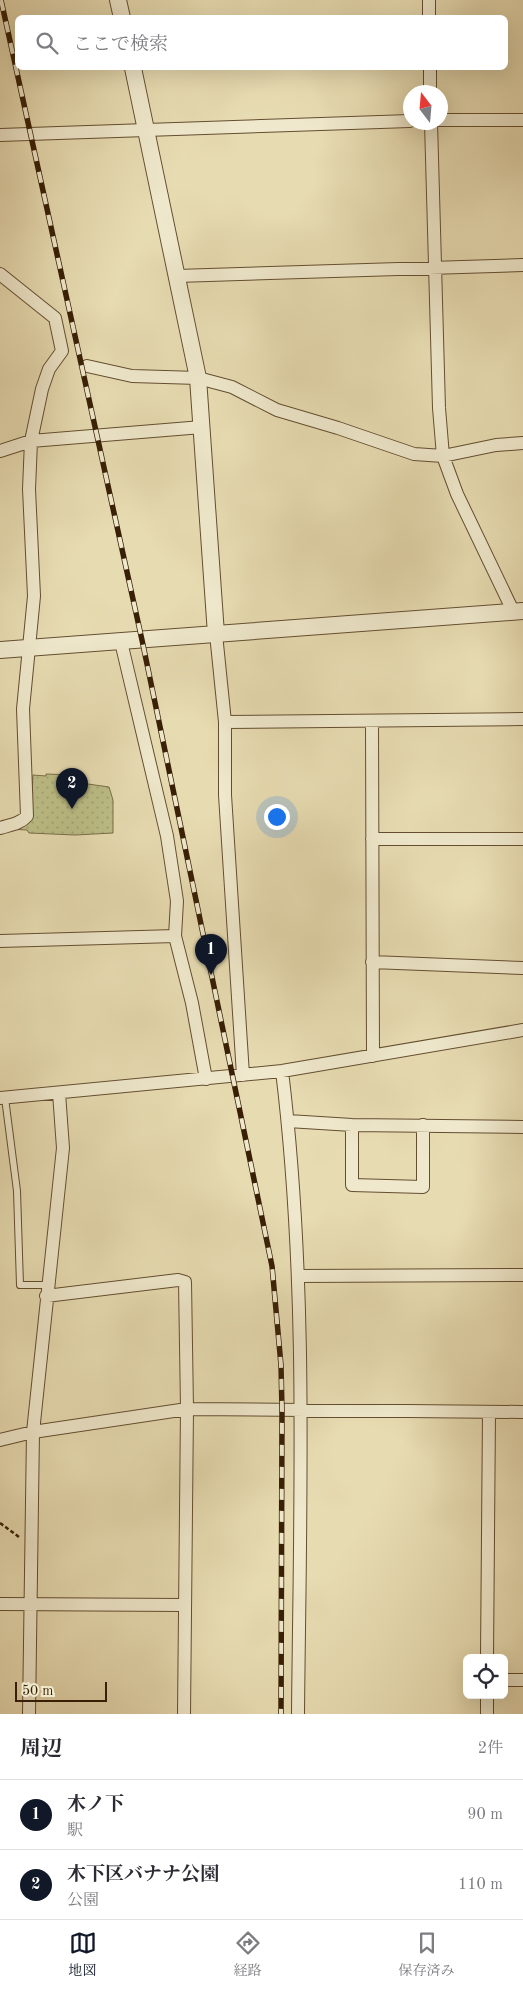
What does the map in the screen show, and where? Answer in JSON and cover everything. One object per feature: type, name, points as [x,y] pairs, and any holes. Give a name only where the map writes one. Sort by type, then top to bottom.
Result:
[{"type":"street","points":[[118,0],[121,15]]},
{"type":"street","points":[[429,0],[429,15]]},
{"type":"street","points":[[133,70],[198,378],[216,634],[225,722],[225,795],[243,1075]]},
{"type":"street","points":[[430,70],[430,85]]},
{"type":"street","points":[[448,120],[523,120]]},
{"type":"street","points":[[0,135],[403,121]]},
{"type":"street","points":[[0,650],[518,611],[457,494],[443,456],[439,408],[431,130]]},
{"type":"street","points":[[176,276],[523,264]]},
{"type":"street","points":[[0,274],[55,318],[62,351],[49,369],[42,389],[31,441],[29,490],[34,596],[23,708],[27,816],[16,824],[0,828]]},
{"type":"street","points":[[87,366],[132,376],[198,378],[232,387],[277,410],[338,428],[414,454],[443,456],[496,445],[523,443]]},
{"type":"street","points":[[0,451],[31,441],[202,426]]},
{"type":"street","points":[[121,642],[167,836],[177,900],[175,936],[192,1003],[206,1079]]},
{"type":"street","points":[[225,722],[523,719]]},
{"type":"street","points":[[372,721],[373,1056]]},
{"type":"street","points":[[372,838],[523,839]]},
{"type":"street","points":[[0,941],[175,936]]},
{"type":"street","points":[[372,962],[523,968]]},
{"type":"street","points":[[2,1098],[282,1071],[523,1030]]},
{"type":"street","points":[[282,1071],[288,1121],[298,1276],[301,1410],[298,1714]]},
{"type":"street","points":[[29,1714],[33,1432],[63,1148],[59,1092]]},
{"type":"street","points":[[288,1121],[352,1125],[523,1127]]},
{"type":"street","points":[[352,1125],[352,1185],[423,1187],[423,1125]]},
{"type":"street","points":[[298,1276],[523,1275]]},
{"type":"street","points":[[47,1290],[178,1280],[185,1282],[187,1409],[184,1714]]},
{"type":"street","points":[[0,1440],[33,1432],[187,1409],[523,1412]]},
{"type":"street","points":[[487,1654],[489,1412]]},
{"type":"street","points":[[0,1604],[184,1605]]},
{"type":"street","points":[[508,1680],[523,1680]]},
{"type":"street","points":[[487,1699],[487,1714]]},
{"type":"lane","points":[[2,1098],[17,1191],[20,1285],[47,1290]]},
{"type":"path","points":[[0,1523],[24,1541],[31,1542]]},
{"type":"green space","points":[[46,774],[74,775],[74,782],[109,787],[113,800],[113,833],[75,835],[29,833],[27,830],[7,829],[30,819],[33,775],[46,776]]},
{"type":"railway","points":[[1,0],[15,64]]},
{"type":"railway","points":[[16,70],[142,640],[272,1266],[281,1365],[282,1410],[281,1714]]},
{"type":"place","name":"木下区バナナ公園","points":[[72,809]]},
{"type":"place","name":"木ノ下","points":[[211,975]]}]
